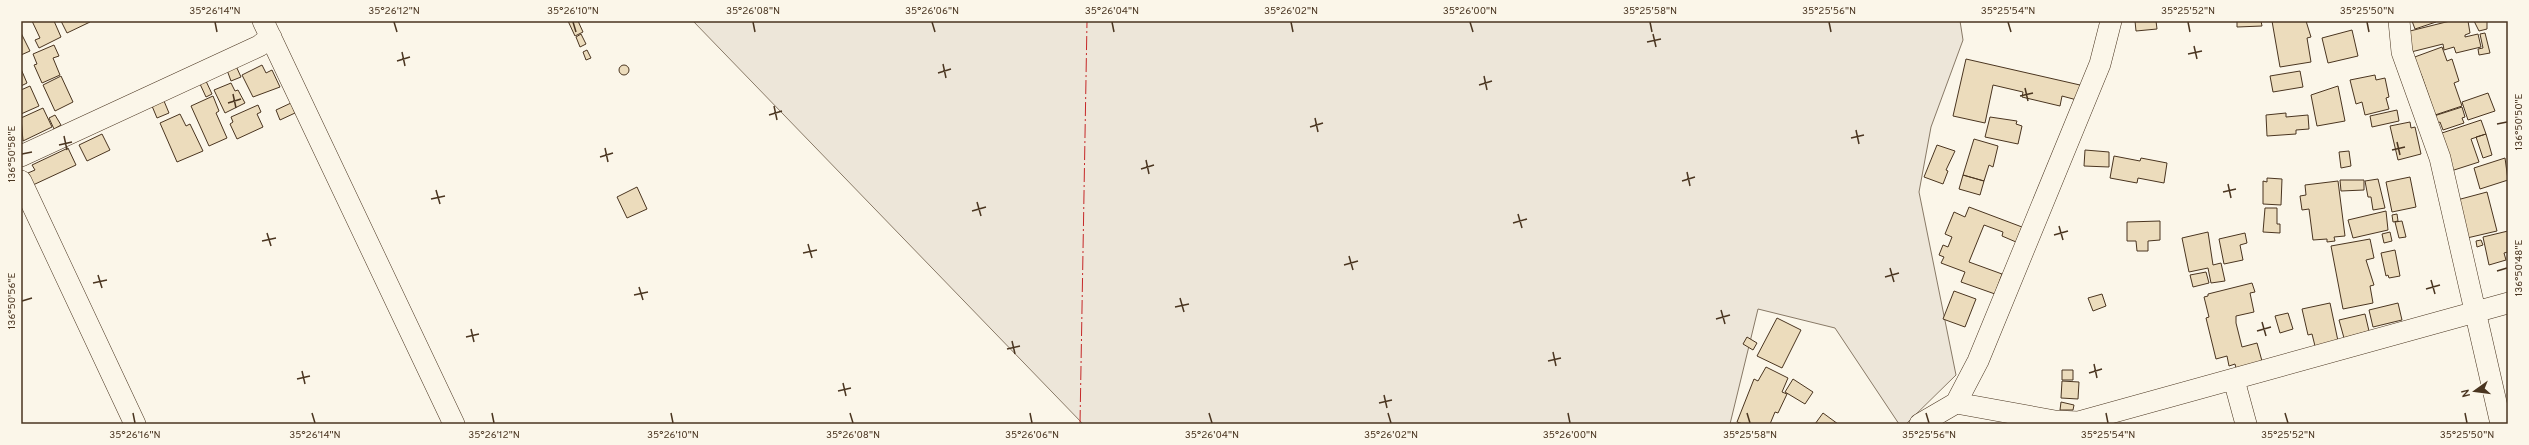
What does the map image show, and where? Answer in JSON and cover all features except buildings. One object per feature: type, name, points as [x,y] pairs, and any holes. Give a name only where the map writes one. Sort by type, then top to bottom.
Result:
[{"type":"street","points":[[1920,424],[1956,403],[1978,361],[2034,221],[2100,64],[2111,21]]},
{"type":"street","points":[[2399,21],[2402,52],[2440,158],[2501,424]]},
{"type":"street","points":[[21,156],[259,46],[267,29]]},
{"type":"street","points":[[267,29],[454,424]]},
{"type":"street","points":[[21,181],[135,424]]},
{"type":"street","points":[[1956,403],[2055,421],[2078,422],[2476,314],[2508,303]]},
{"type":"street","points":[[2234,380],[2246,424]]},
{"type":"shaded area","points":[[693,21],[1960,21],[1963,40],[1931,127],[1919,192],[1956,375],[1906,424],[1899,424],[1835,328],[1758,309],[1730,424],[1083,424]]},
{"type":"power","points":[[1080,424],[1087,21]]}]
